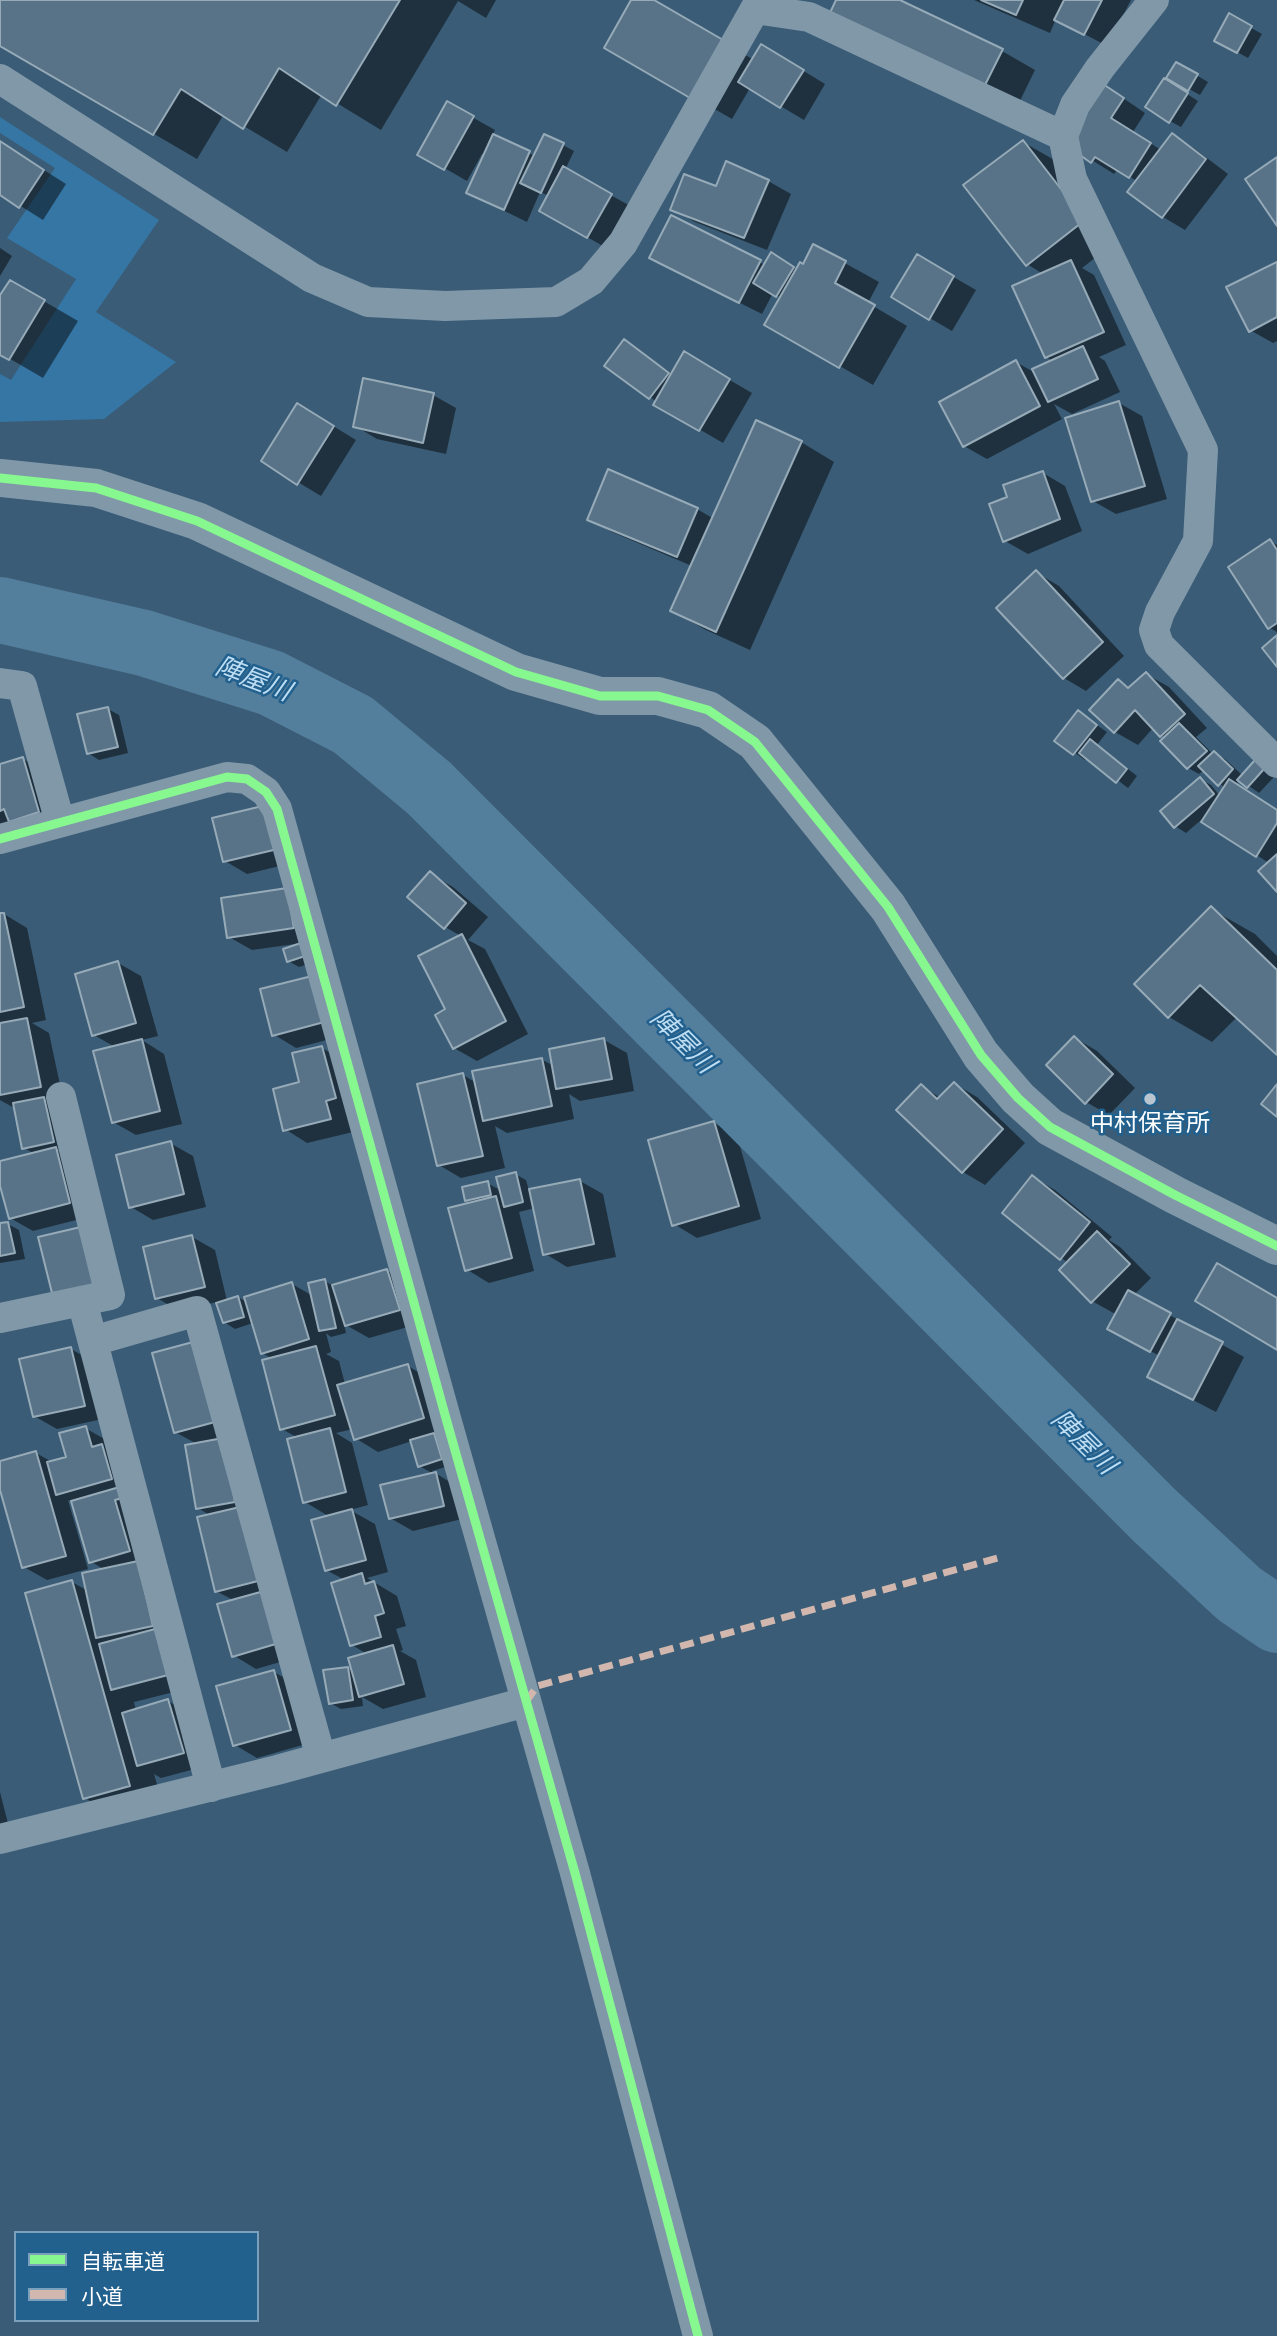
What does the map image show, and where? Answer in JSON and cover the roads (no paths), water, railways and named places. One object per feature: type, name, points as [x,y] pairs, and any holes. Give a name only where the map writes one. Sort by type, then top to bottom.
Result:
[{"type":"street","points":[[1154,0],[1074,105],[1063,136],[1072,179],[1203,450],[1198,541],[1160,612],[1154,630],[1159,645],[1277,763]]},
{"type":"street","points":[[0,79],[312,278],[369,302],[445,306],[556,302],[591,281],[623,243],[755,9],[809,17],[1063,136]]},
{"type":"street","points":[[0,478],[96,488],[197,521],[516,672],[600,696],[658,696],[708,710],[755,742],[880,897],[981,1055],[1018,1098],[1050,1127],[1175,1195],[1277,1246]]},
{"type":"street","points":[[0,683],[22,686],[60,822]]},
{"type":"street","points":[[0,839],[227,777],[247,779],[266,792],[277,809],[575,1873],[698,2336]]},
{"type":"street","points":[[0,1318],[110,1295],[61,1097]]},
{"type":"street","points":[[82,1301],[211,1787]]},
{"type":"street","points":[[93,1341],[197,1311],[321,1758]]},
{"type":"street","points":[[0,1839],[211,1787],[526,1702]]},
{"type":"waterway","name":"陣屋川","points":[[0,610],[144,643],[271,683],[353,725],[429,788],[1154,1515],[1239,1594],[1277,1620]]},
{"type":"place","name":"中村保育所","points":[[1150,1099]]}]
